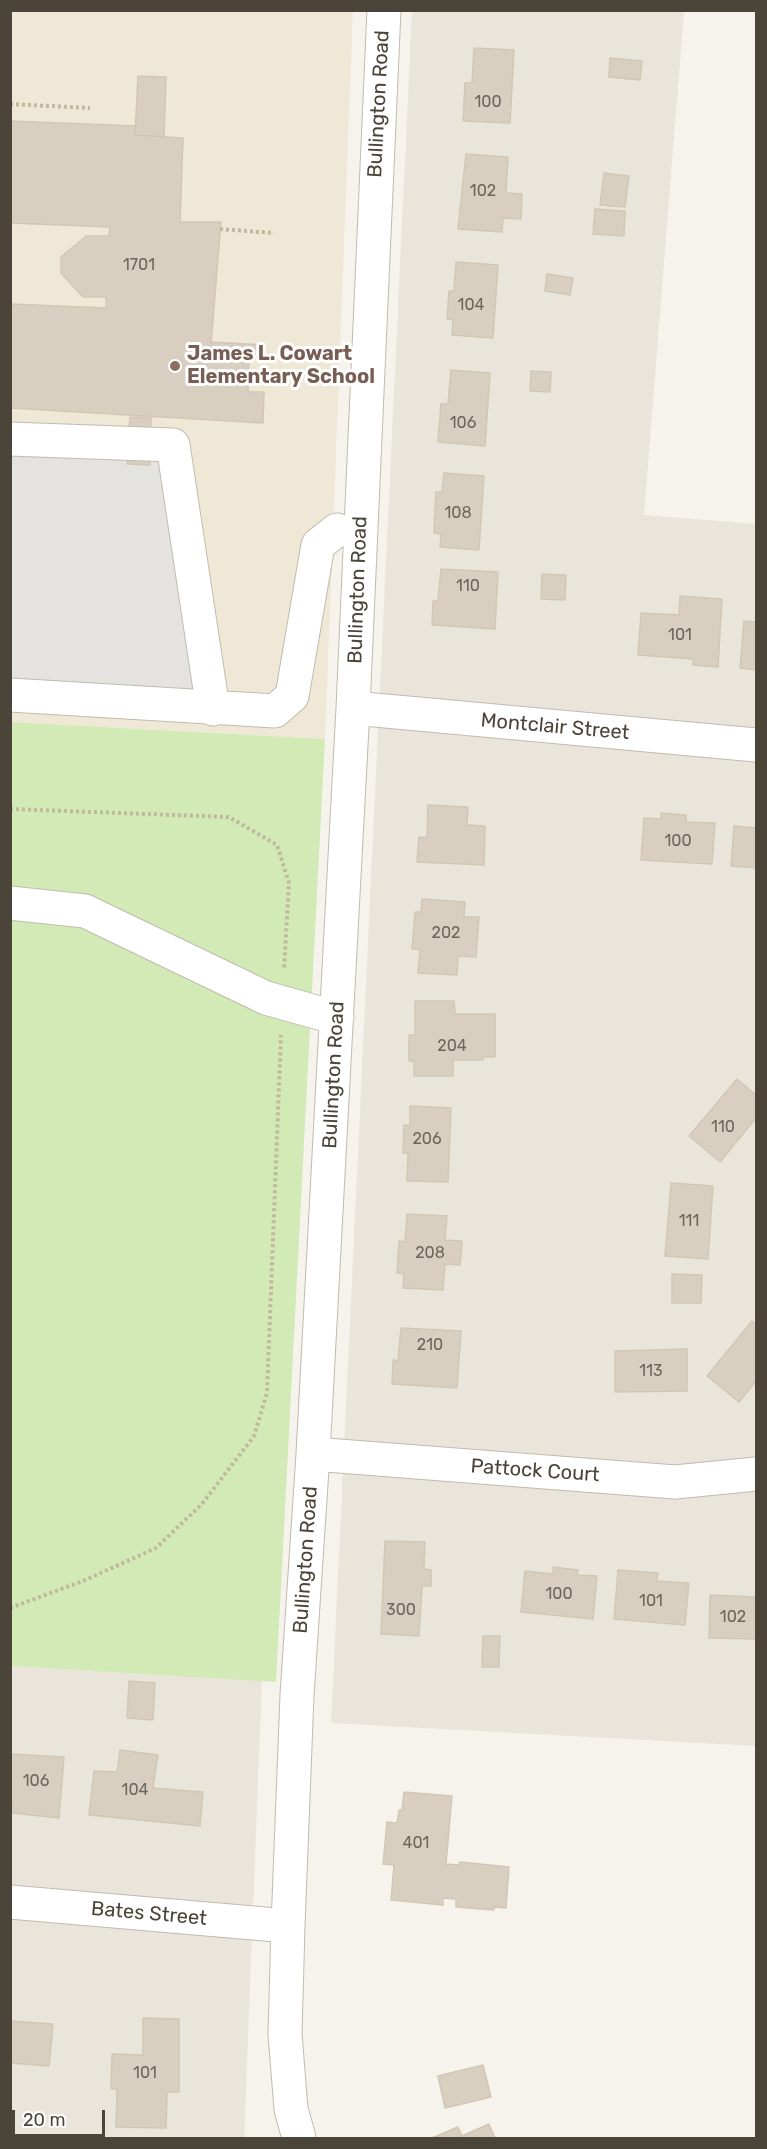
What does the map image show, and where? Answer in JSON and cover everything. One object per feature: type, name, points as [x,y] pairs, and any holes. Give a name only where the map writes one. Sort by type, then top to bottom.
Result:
[{"type":"street","name":"Bullington Road","points":[[299,2139],[291,2109],[285,2034],[297,1695],[337,1018],[384,10]]},
{"type":"street","points":[[10,439],[173,445],[213,709]]},
{"type":"street","points":[[10,695],[275,711],[292,696],[318,545],[337,530]]},
{"type":"street","name":"Montclair Street","points":[[353,708],[756,745]]},
{"type":"street","points":[[10,903],[85,911],[266,998],[337,1018]]},
{"type":"street","name":"Pattock Court","points":[[313,1454],[675,1482],[756,1474]]},
{"type":"street","name":"Bates Street","points":[[10,1902],[288,1926]]},
{"type":"path","points":[[10,104],[90,108]]},
{"type":"path","points":[[220,229],[274,233]]},
{"type":"path","points":[[10,809],[229,817],[277,845],[289,883],[267,1393],[254,1436],[202,1504],[156,1548],[83,1581],[10,1608]]},
{"type":"shaded area","name":"James L. Cowart Elementary School","points":[[10,11],[353,11],[325,739],[11,722]]},
{"type":"shaded area","points":[[412,11],[684,11],[644,515],[756,524],[756,1746],[331,1723]]},
{"type":"shaded area","points":[[11,439],[173,445],[213,709],[11,695]]},
{"type":"shaded area","points":[[10,1666],[262,1680],[244,2138],[11,2138]]},
{"type":"green space","points":[[10,722],[325,739],[276,1682],[11,1666]]},
{"type":"building","points":[[474,48],[514,50],[510,123],[463,121],[465,83],[472,83]]},
{"type":"building","points":[[610,58],[642,61],[640,80],[609,77]]},
{"type":"building","points":[[138,76],[166,77],[164,137],[135,135]]},
{"type":"building","name":"James L. Cowart Elementary School","points":[[10,121],[136,126],[135,135],[183,138],[180,222],[221,222],[210,356],[249,359],[248,392],[264,392],[263,423],[10,408],[10,304],[106,308],[106,297],[83,297],[61,273],[61,257],[86,236],[109,236],[110,227],[10,223]]},
{"type":"building","points":[[466,154],[508,157],[506,193],[522,194],[521,219],[503,218],[502,232],[458,229]]},
{"type":"building","points":[[604,173],[629,176],[625,207],[600,205]]},
{"type":"building","points":[[595,209],[625,211],[624,236],[593,234]]},
{"type":"building","points":[[456,262],[498,265],[493,338],[452,335],[453,320],[447,319],[449,291],[454,291]]},
{"type":"building","points":[[547,274],[573,278],[570,295],[545,291]]},
{"type":"building","points":[[211,342],[265,345],[264,359],[210,356]]},
{"type":"building","points":[[451,370],[490,373],[485,446],[438,442],[441,404],[448,404]]},
{"type":"building","points":[[531,371],[551,372],[550,392],[530,391]]},
{"type":"building","points":[[130,417],[151,418],[150,465],[127,464]]},
{"type":"building","points":[[444,473],[484,476],[479,550],[440,547],[441,534],[434,533],[436,492],[442,492]]},
{"type":"building","points":[[441,569],[498,572],[495,629],[432,625],[433,601],[438,601]]},
{"type":"building","points":[[542,574],[566,575],[565,600],[541,599]]},
{"type":"building","points":[[680,596],[722,599],[718,667],[693,665],[693,659],[638,655],[641,613],[679,615]]},
{"type":"building","points":[[744,621],[756,622],[756,670],[740,668]]},
{"type":"building","points":[[428,805],[468,807],[467,825],[485,826],[484,865],[417,862],[419,837],[427,838]]},
{"type":"building","points":[[661,813],[686,815],[686,822],[715,823],[712,864],[641,860],[644,818],[661,819]]},
{"type":"building","points":[[734,826],[756,828],[756,868],[731,866]]},
{"type":"building","points":[[422,899],[465,902],[464,917],[479,917],[476,957],[458,956],[457,975],[418,973],[420,949],[412,949],[415,912],[421,912]]},
{"type":"building","points":[[415,1001],[454,1001],[455,1014],[495,1014],[495,1057],[483,1057],[483,1060],[453,1060],[453,1076],[414,1076],[414,1061],[409,1061],[409,1035],[415,1035]]},
{"type":"building","points":[[737,1079],[756,1095],[756,1118],[720,1162],[689,1136]]},
{"type":"building","points":[[410,1106],[451,1108],[448,1182],[407,1181],[408,1153],[403,1153],[404,1125],[410,1125]]},
{"type":"building","points":[[671,1183],[713,1186],[708,1259],[665,1256]]},
{"type":"building","points":[[407,1214],[447,1216],[445,1240],[462,1241],[460,1265],[445,1264],[443,1290],[403,1288],[404,1274],[397,1273],[399,1241],[405,1242]]},
{"type":"building","points":[[672,1274],[702,1275],[701,1303],[672,1303]]},
{"type":"building","points":[[752,1321],[756,1325],[756,1381],[739,1402],[707,1376]]},
{"type":"building","points":[[401,1328],[461,1331],[457,1388],[392,1384],[393,1360],[398,1361]]},
{"type":"building","points":[[687,1349],[687,1391],[615,1392],[615,1351]]},
{"type":"building","points":[[385,1541],[425,1542],[424,1569],[431,1570],[431,1586],[422,1586],[419,1636],[381,1634]]},
{"type":"building","points":[[553,1567],[578,1570],[577,1575],[597,1576],[593,1619],[521,1612],[525,1571],[553,1574]]},
{"type":"building","points":[[618,1570],[658,1573],[657,1581],[689,1583],[685,1625],[614,1619]]},
{"type":"building","points":[[710,1595],[756,1597],[756,1639],[709,1638]]},
{"type":"building","points":[[483,1636],[500,1636],[499,1667],[482,1667]]},
{"type":"building","points":[[129,1681],[155,1683],[153,1720],[127,1718]]},
{"type":"building","points":[[120,1750],[158,1755],[153,1788],[203,1792],[200,1826],[89,1815],[94,1771],[117,1772]]},
{"type":"building","points":[[10,1754],[64,1757],[59,1818],[12,1813]]},
{"type":"building","points":[[404,1792],[452,1796],[446,1864],[459,1865],[460,1862],[509,1867],[506,1908],[494,1907],[494,1910],[456,1907],[456,1899],[443,1898],[443,1905],[391,1900],[394,1865],[383,1864],[387,1822],[397,1823],[399,1810],[402,1810]]},
{"type":"building","points":[[143,2018],[179,2019],[179,2092],[167,2092],[166,2128],[116,2127],[117,2089],[111,2089],[112,2054],[143,2055]]},
{"type":"building","points":[[10,2021],[53,2024],[49,2066],[10,2063]]},
{"type":"building","points":[[483,2065],[491,2097],[445,2108],[438,2076]]},
{"type":"building","points":[[489,2124],[495,2138],[432,2138],[458,2127],[462,2136]]},
{"type":"place","name":"James L. Cowart Elementary School","points":[[175,366]]}]
